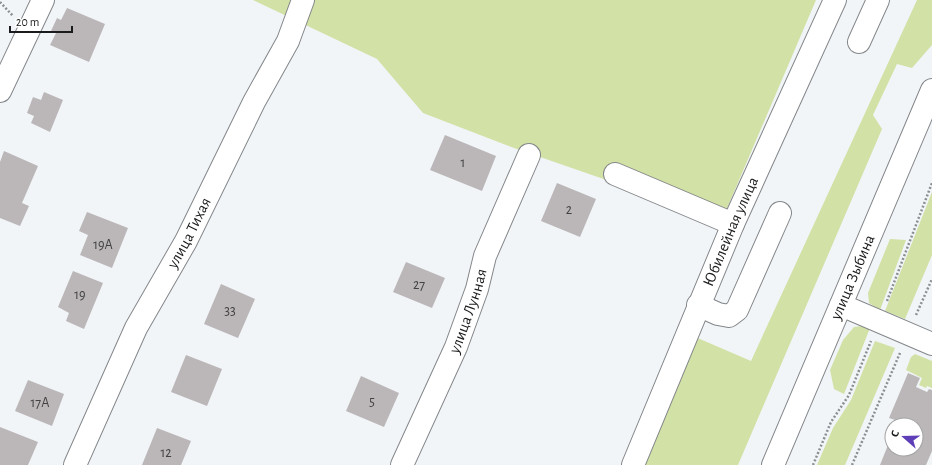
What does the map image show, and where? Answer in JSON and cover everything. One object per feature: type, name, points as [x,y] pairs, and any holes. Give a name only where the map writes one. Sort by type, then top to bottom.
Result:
[{"type":"street","points":[[0,91],[43,0]]},
{"type":"street","name":"улица Тихая","points":[[75,465],[136,328],[186,241],[254,102],[288,41],[303,0]]},
{"type":"street","name":"Юбилейная улица","points":[[633,465],[698,305],[733,224],[835,0]]},
{"type":"street","points":[[859,42],[878,0]]},
{"type":"street","name":"улица Зыбина","points":[[773,465],[932,90]]},
{"type":"street","name":"улица Лунная","points":[[402,465],[456,347],[477,289],[485,256],[529,155]]},
{"type":"street","points":[[614,174],[733,224]]},
{"type":"street","points":[[698,305],[718,314],[729,316],[737,310],[780,213]]},
{"type":"street","points":[[841,305],[932,344]]},
{"type":"path","points":[[852,465],[932,279]]},
{"type":"green space","points":[[253,0],[816,0],[722,220],[514,148],[423,113],[377,59]]},
{"type":"green space","points":[[917,0],[932,0],[932,45],[912,68],[897,64],[873,115],[882,129],[738,465],[641,465],[693,336],[751,361]]},
{"type":"green space","points":[[932,192],[932,255],[905,319],[885,311]]},
{"type":"green space","points":[[890,239],[906,240],[880,310],[869,303],[868,293]]},
{"type":"green space","points":[[862,326],[870,328],[844,394],[834,389],[830,370],[843,340],[854,327]]},
{"type":"green space","points":[[875,341],[895,348],[845,465],[817,465],[833,428],[851,400]]},
{"type":"green space","points":[[915,354],[932,361],[932,388],[927,386],[926,388],[919,385],[922,378],[906,370],[911,357]]},
{"type":"building","points":[[67,8],[105,24],[89,62],[50,45],[56,33],[51,31],[57,18],[61,20]]},
{"type":"building","points":[[44,92],[63,100],[50,132],[31,123],[34,116],[27,113],[33,97],[41,100]]},
{"type":"building","points":[[445,135],[496,156],[482,191],[430,170]]},
{"type":"building","points":[[4,151],[38,166],[22,203],[29,206],[20,226],[0,218],[0,162]]},
{"type":"building","points":[[557,183],[596,199],[580,237],[541,221]]},
{"type":"building","points":[[87,212],[128,228],[112,268],[80,255],[88,235],[79,231]]},
{"type":"building","points":[[406,262],[445,278],[432,308],[393,292]]},
{"type":"building","points":[[73,271],[103,283],[84,329],[66,321],[69,313],[58,307]]},
{"type":"building","points":[[221,284],[255,299],[238,338],[204,324]]},
{"type":"building","points":[[186,355],[222,369],[207,406],[171,392]]},
{"type":"building","points":[[908,373],[920,378],[916,387],[927,392],[929,389],[932,390],[932,451],[926,465],[880,465],[884,455],[884,457],[924,457],[924,417],[889,417]]},
{"type":"building","points":[[361,376],[399,393],[384,427],[346,411]]},
{"type":"building","points":[[28,380],[64,394],[52,426],[15,411]]},
{"type":"building","points":[[0,427],[38,442],[28,465],[0,465]]},
{"type":"building","points":[[157,428],[191,441],[181,465],[142,465]]}]
